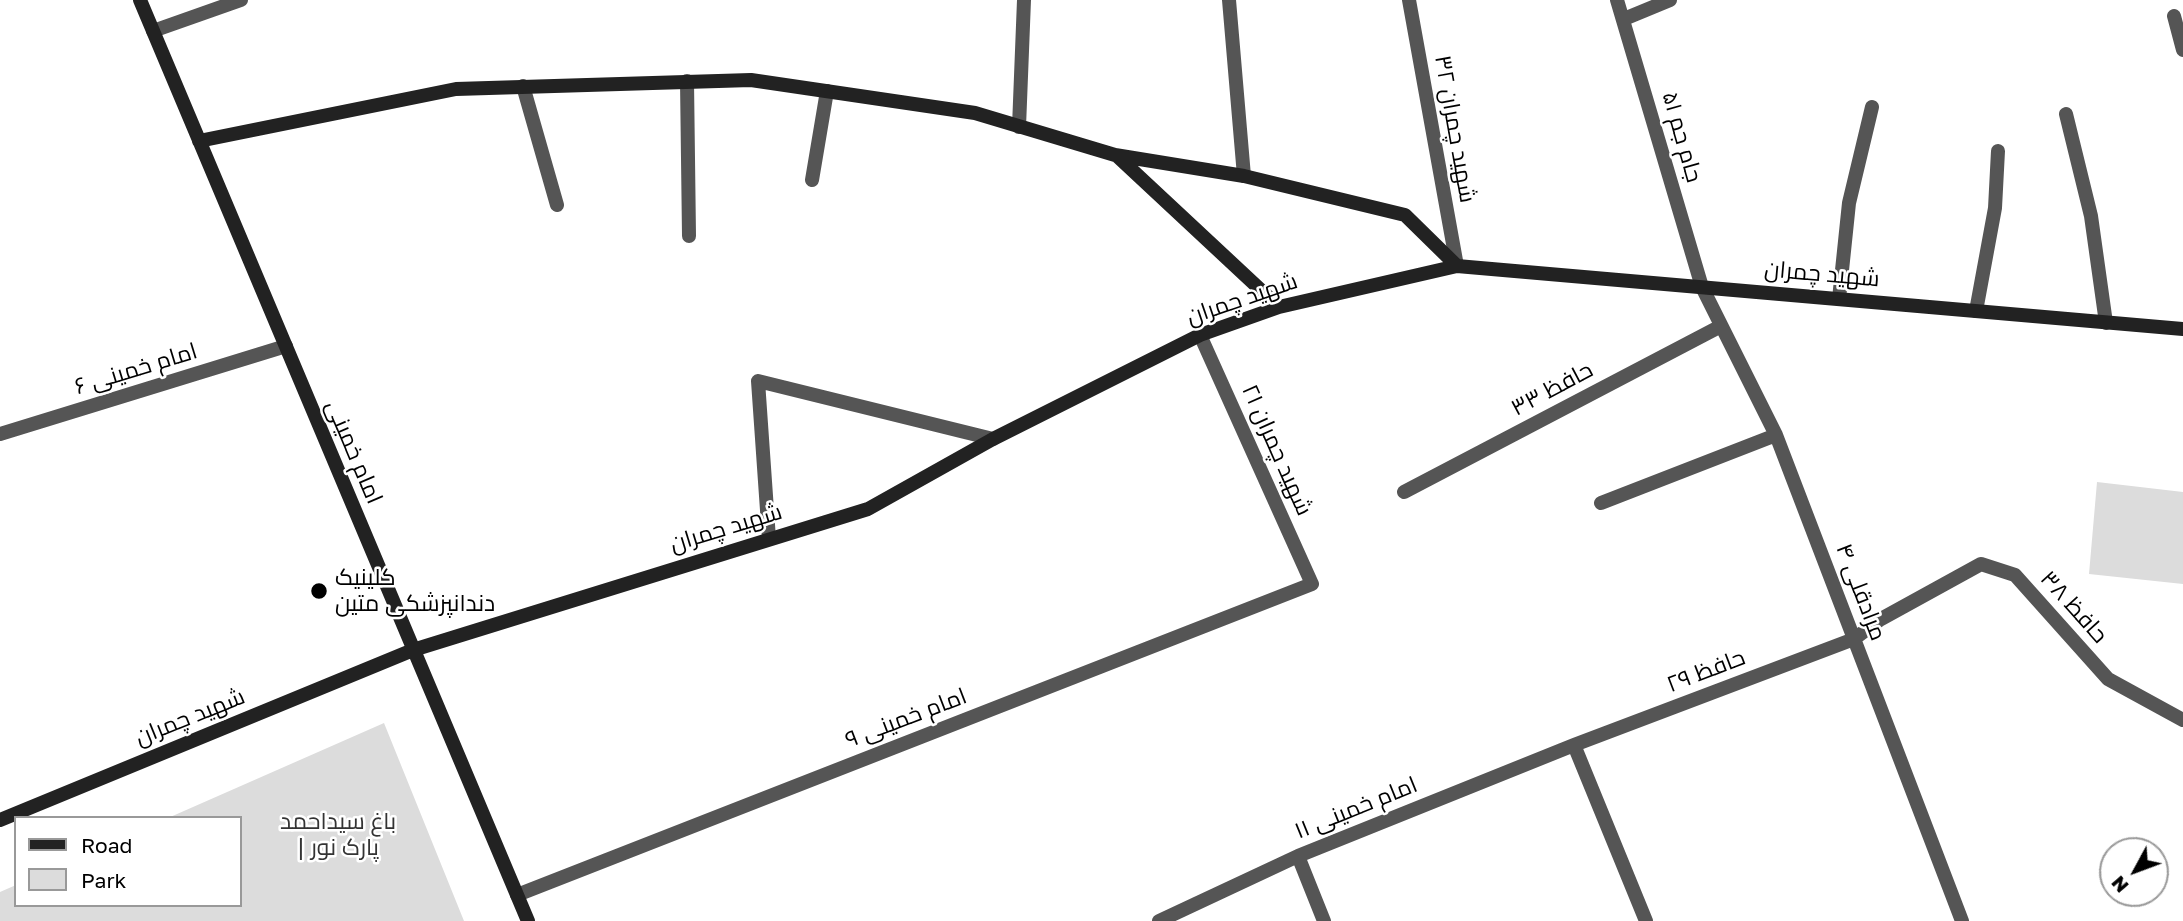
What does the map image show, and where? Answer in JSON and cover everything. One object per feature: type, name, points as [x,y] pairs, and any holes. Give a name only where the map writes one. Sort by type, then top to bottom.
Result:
[{"type":"street","name":"امام خمینی","points":[[139,0],[528,921]]},
{"type":"street","points":[[153,31],[241,0]]},
{"type":"street","points":[[1019,127],[1024,0]]},
{"type":"street","points":[[1229,0],[1244,176]]},
{"type":"street","name":"شهید چمران ۳۲","points":[[1409,0],[1457,267]]},
{"type":"street","name":"جام جم ۵۱","points":[[1617,0],[1702,286]]},
{"type":"street","points":[[1623,19],[1670,0]]},
{"type":"street","points":[[2174,16],[2183,50]]},
{"type":"street","points":[[199,141],[456,89],[751,80],[975,113],[1115,155],[1244,176],[1405,215],[1457,267]]},
{"type":"street","points":[[687,81],[689,236]]},
{"type":"street","points":[[523,86],[556,205]]},
{"type":"street","points":[[812,180],[827,91]]},
{"type":"street","points":[[1839,299],[1849,202],[1872,107]]},
{"type":"street","points":[[2066,114],[2091,216],[2106,323]]},
{"type":"street","points":[[1976,311],[1995,208],[1998,151]]},
{"type":"street","points":[[1115,155],[1279,307]]},
{"type":"street","name":"شهید چمران","points":[[0,820],[413,650],[868,509],[993,439],[1200,335],[1279,307],[1457,267],[2183,329]]},
{"type":"street","name":"مرادقلی ۴","points":[[1702,286],[1776,435],[1962,921]]},
{"type":"street","name":"حافظ ۳۳","points":[[1404,492],[1721,326]]},
{"type":"street","name":"شهید چمران ۲۱","points":[[1200,335],[1312,584]]},
{"type":"street","name":"امام خمینی ۶","points":[[0,434],[286,346]]},
{"type":"street","points":[[769,539],[758,381],[993,439]]},
{"type":"street","points":[[1601,503],[1776,435]]},
{"type":"street","name":"حافظ ۳۸","points":[[1854,639],[1881,618],[1981,564],[2015,575],[2109,679],[2183,720]]},
{"type":"street","name":"امام خمینی ۹","points":[[517,895],[1312,584]]},
{"type":"street","name":"حافظ ۲۹","points":[[1574,745],[1854,639]]},
{"type":"street","points":[[1574,745],[1646,921]]},
{"type":"street","name":"امام خمینی ۱۱","points":[[1159,921],[1298,856],[1574,745]]},
{"type":"street","points":[[1298,856],[1324,921]]},
{"type":"green space","points":[[2097,482],[2183,492],[2183,584],[2089,574]]},
{"type":"green space","name":"باغ سیداحمد | پارک نور","points":[[384,723],[464,921],[0,921],[0,892],[14,886],[14,907],[242,907],[242,816],[173,816]]},
{"type":"place","name":"کلینیک دندانپزشکی متین","points":[[319,591]]}]
